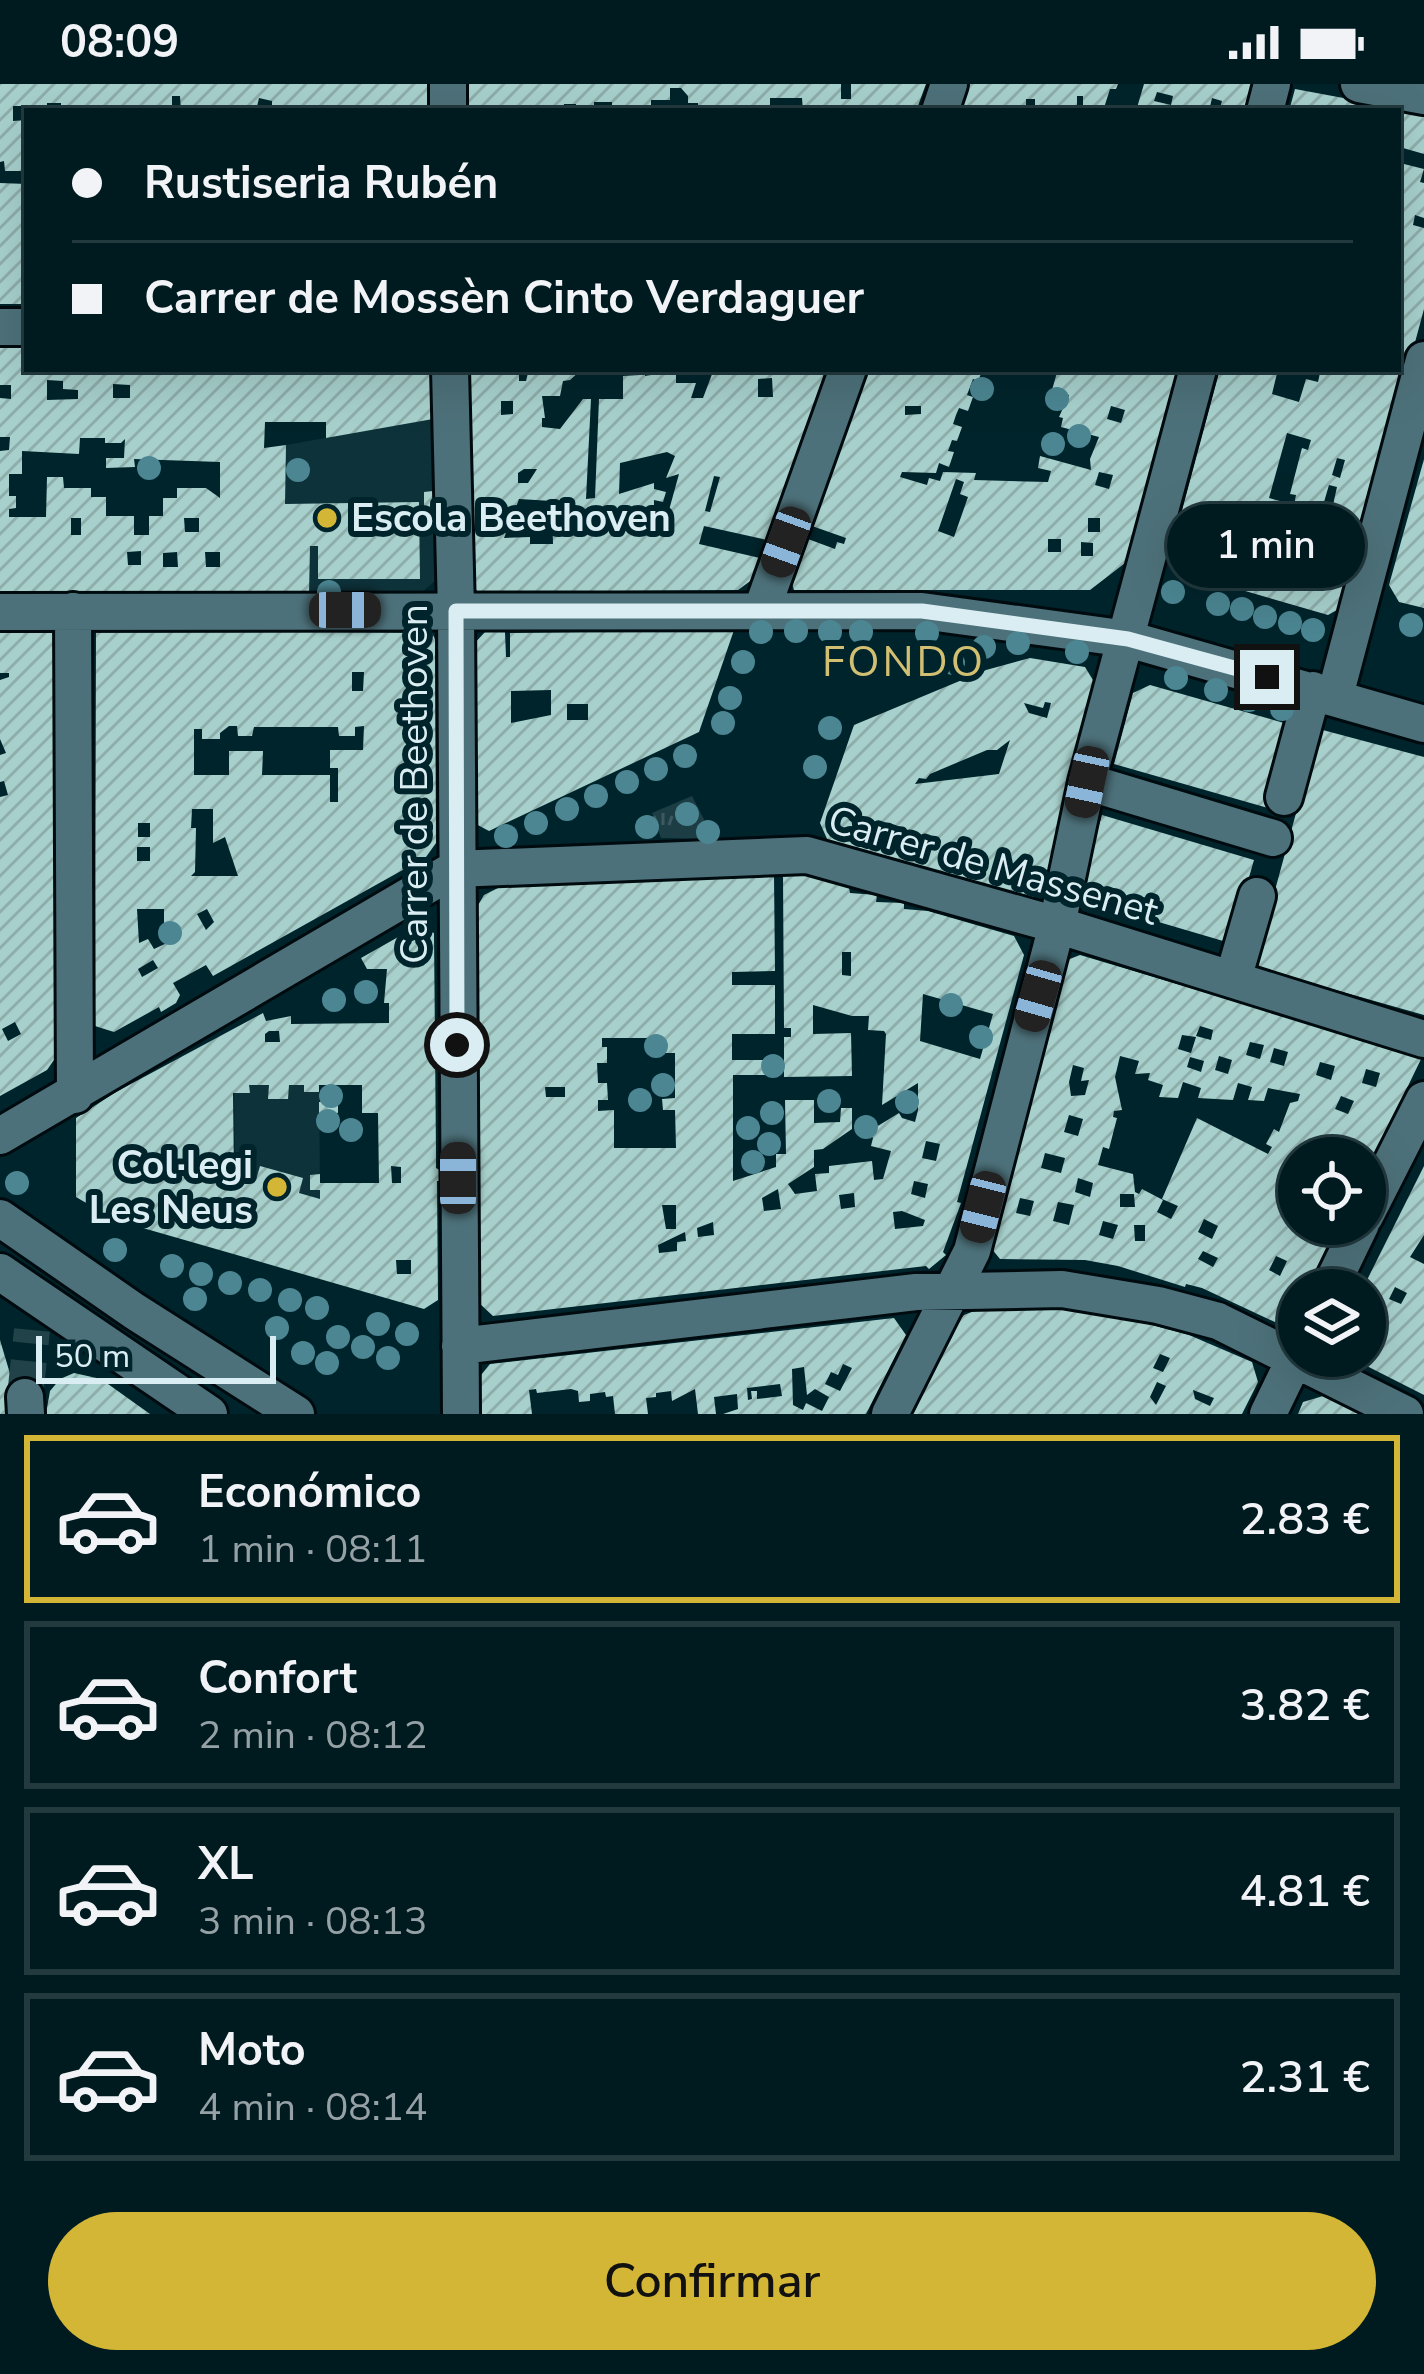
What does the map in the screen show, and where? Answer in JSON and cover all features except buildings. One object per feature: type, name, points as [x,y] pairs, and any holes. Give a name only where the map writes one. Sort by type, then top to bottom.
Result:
[{"type":"street","points":[[1359,84],[1424,96]]},
{"type":"street","points":[[1233,980],[1271,843],[1324,693],[1424,360]]},
{"type":"street","name":"Carrer de Beethoven","points":[[450,372],[456,611],[460,1414]]},
{"type":"street","points":[[761,612],[847,372]]},
{"type":"street","points":[[890,1414],[972,1251],[1057,925],[1087,782],[1197,372]]},
{"type":"street","points":[[73,610],[76,1095]]},
{"type":"street","points":[[0,611],[922,611],[1128,639],[1424,724]]},
{"type":"street","points":[[1087,782],[1271,843]]},
{"type":"street","name":"Carrer de Massenet","points":[[455,868],[807,855],[1057,925],[1424,1039]]},
{"type":"street","points":[[0,1136],[455,868]]},
{"type":"street","points":[[1386,1174],[1419,1109]]},
{"type":"street","points":[[0,1218],[296,1414]]},
{"type":"street","points":[[34,1313],[55,1256]]},
{"type":"street","points":[[0,1272],[34,1313],[208,1414]]},
{"type":"street","points":[[460,1346],[953,1289],[1062,1289],[1158,1305],[1218,1321],[1278,1347]]},
{"type":"street","points":[[1268,1414],[1286,1377]]},
{"type":"street","points":[[1337,1377],[1405,1414]]},
{"type":"shaded area","name":"Escola Beethoven","points":[[432,419],[435,581],[421,593],[220,593],[286,445]]},
{"type":"shaded area","name":"Col·legi Les Neus","points":[[234,1085],[319,1085],[321,1279],[236,1254]]},
{"type":"green space","points":[[692,796],[714,839],[661,838],[652,813]]},
{"type":"tunnel","points":[[25,1397],[32,1330]]},
{"type":"place","name":"Escola Beethoven","points":[[327,518]]},
{"type":"place","name":"Col·legi Les Neus","points":[[277,1187]]},
{"type":"district","name":"FONDO","points":[[904,662]]},
{"type":"route","points":[[457,1045],[456,611],[922,611],[1128,639],[1267,677]]}]
